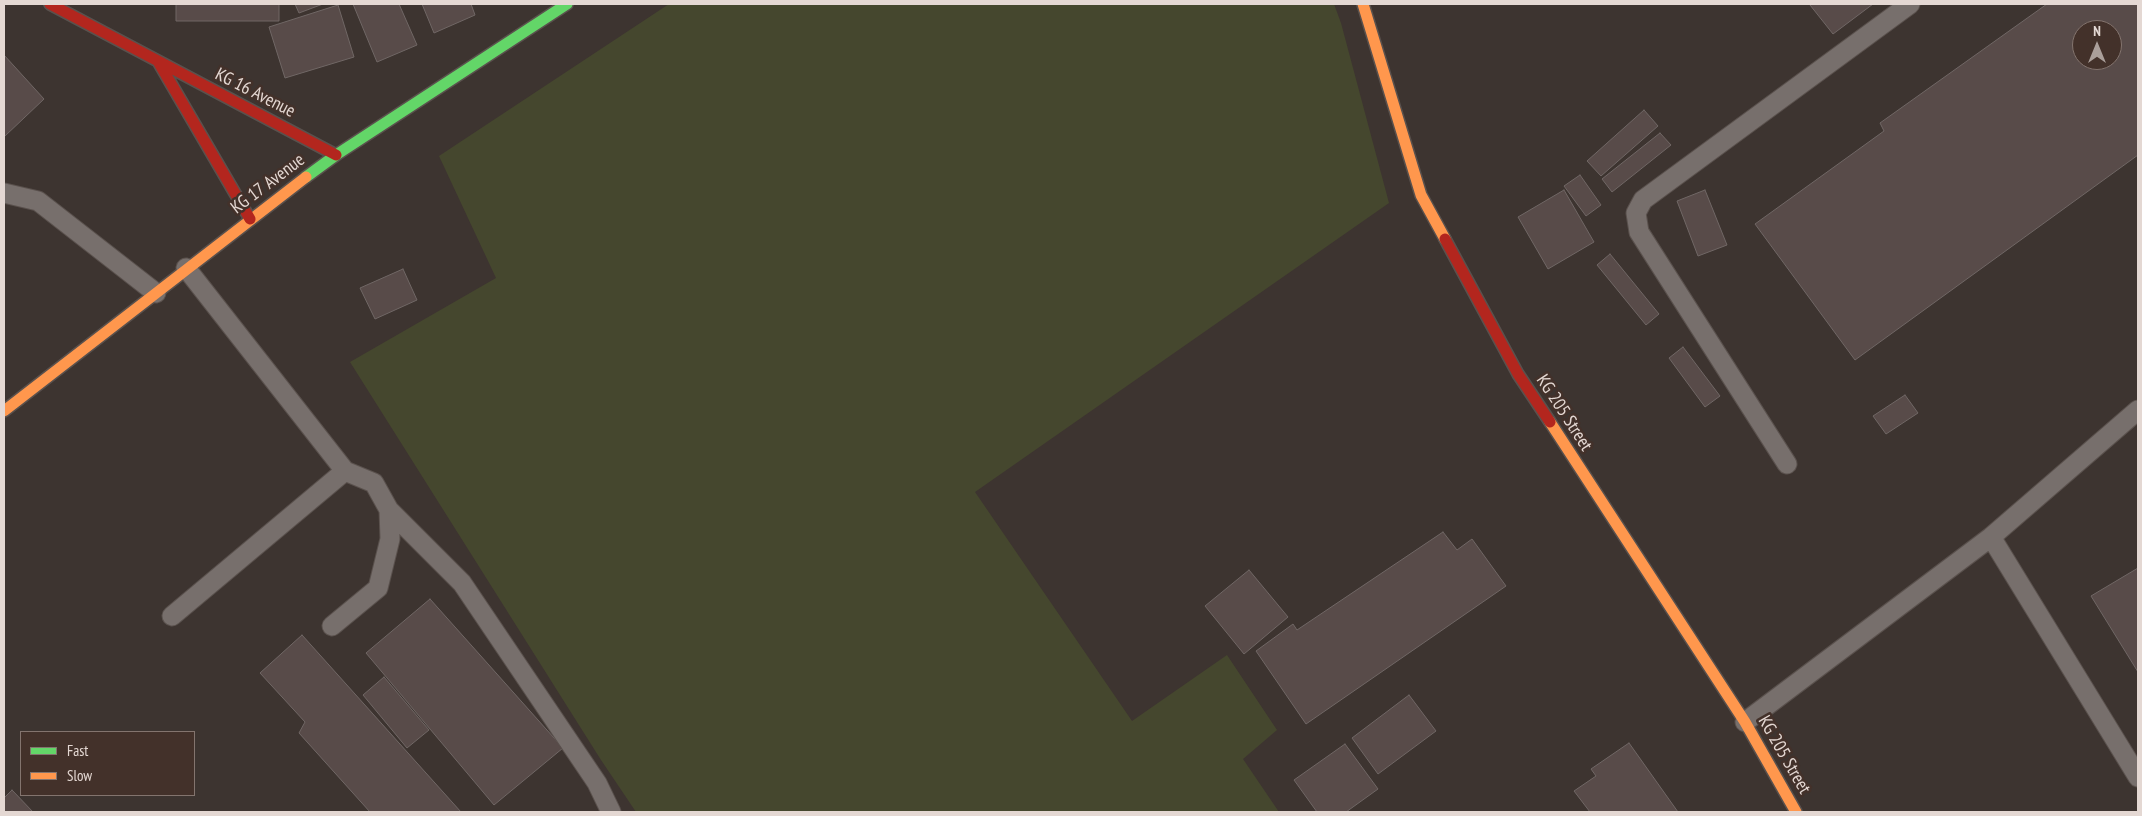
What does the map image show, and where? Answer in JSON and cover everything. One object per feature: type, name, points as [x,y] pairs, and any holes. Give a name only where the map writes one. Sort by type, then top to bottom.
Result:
[{"type":"street","name":"KG 16 Avenue","points":[[50,4],[336,155]]},
{"type":"street","name":"KG 17 Avenue","points":[[4,411],[250,218],[336,155],[567,4]]},
{"type":"street","name":"KG 205 Street","points":[[1363,4],[1421,195],[1518,374],[1745,722],[1796,812]]},
{"type":"street","points":[[159,63],[250,218]]},
{"type":"lane","points":[[1787,464],[1639,232],[1636,213],[1643,200],[1910,4]]},
{"type":"lane","points":[[4,193],[38,201],[156,292]]},
{"type":"lane","points":[[186,268],[345,471],[374,482],[388,510],[462,584],[597,783],[611,812]]},
{"type":"lane","points":[[1745,722],[1991,537],[2138,410]]},
{"type":"lane","points":[[172,616],[345,471]]},
{"type":"lane","points":[[332,626],[378,588],[390,538],[388,510]]},
{"type":"lane","points":[[1991,537],[2138,776]]},
{"type":"green space","points":[[669,4],[1334,4],[1341,23],[1389,203],[975,492],[1132,721],[1227,655],[1277,730],[1243,759],[1279,812],[636,812],[601,760],[350,362],[496,278],[439,156]]},
{"type":"building","points":[[176,4],[279,4],[279,21],[176,21]]},
{"type":"building","points":[[295,4],[323,4],[299,13]]},
{"type":"building","points":[[353,4],[399,4],[417,45],[377,62]]},
{"type":"building","points":[[422,4],[471,4],[475,15],[434,33]]},
{"type":"building","points":[[1873,4],[1833,34],[1810,5]]},
{"type":"building","points":[[2047,4],[2138,4],[2138,155],[1855,360],[1755,224],[1884,131],[1880,123]]},
{"type":"building","points":[[338,5],[354,57],[285,78],[269,27]]},
{"type":"building","points":[[4,55],[44,99],[5,136],[4,135]]},
{"type":"building","points":[[1644,110],[1658,126],[1601,176],[1587,161]]},
{"type":"building","points":[[1660,133],[1671,145],[1612,192],[1602,179]]},
{"type":"building","points":[[1580,175],[1601,205],[1586,216],[1564,186]]},
{"type":"building","points":[[1564,190],[1594,242],[1548,269],[1518,217]]},
{"type":"building","points":[[1705,190],[1727,245],[1698,256],[1677,201]]},
{"type":"building","points":[[1610,254],[1659,314],[1646,325],[1597,265]]},
{"type":"building","points":[[403,269],[417,300],[375,319],[360,288]]},
{"type":"building","points":[[1683,347],[1720,396],[1705,407],[1669,358]]},
{"type":"building","points":[[1905,395],[1918,413],[1886,434],[1873,416]]},
{"type":"building","points":[[1443,532],[1457,550],[1472,539],[1506,586],[1306,724],[1256,651],[1293,624],[1297,630]]},
{"type":"building","points":[[2138,568],[2138,672],[2091,596]]},
{"type":"building","points":[[1249,570],[1288,617],[1244,654],[1205,606]]},
{"type":"building","points":[[430,599],[563,748],[494,805],[366,653]]},
{"type":"building","points":[[302,635],[461,812],[370,812],[299,733],[305,722],[260,673]]},
{"type":"building","points":[[384,677],[429,730],[407,748],[363,695]]},
{"type":"building","points":[[1409,695],[1436,731],[1378,774],[1352,738]]},
{"type":"building","points":[[1629,743],[1678,812],[1590,812],[1574,791],[1596,776],[1591,769]]},
{"type":"building","points":[[1345,744],[1378,789],[1346,812],[1317,812],[1294,780]]},
{"type":"building","points":[[12,790],[33,812],[4,812],[4,798]]},
{"type":"traffic: fast","points":[[306,177],[336,155],[567,4]]},
{"type":"traffic: slow","points":[[1363,4],[1421,195],[1445,239]]},
{"type":"traffic: slow","points":[[4,411],[306,177]]},
{"type":"traffic: slow","points":[[1550,422],[1745,722],[1796,812]]},
{"type":"traffic: jam","points":[[50,4],[336,155]]},
{"type":"traffic: jam","points":[[159,63],[250,219]]},
{"type":"traffic: jam","points":[[1445,239],[1518,374],[1550,422]]}]
